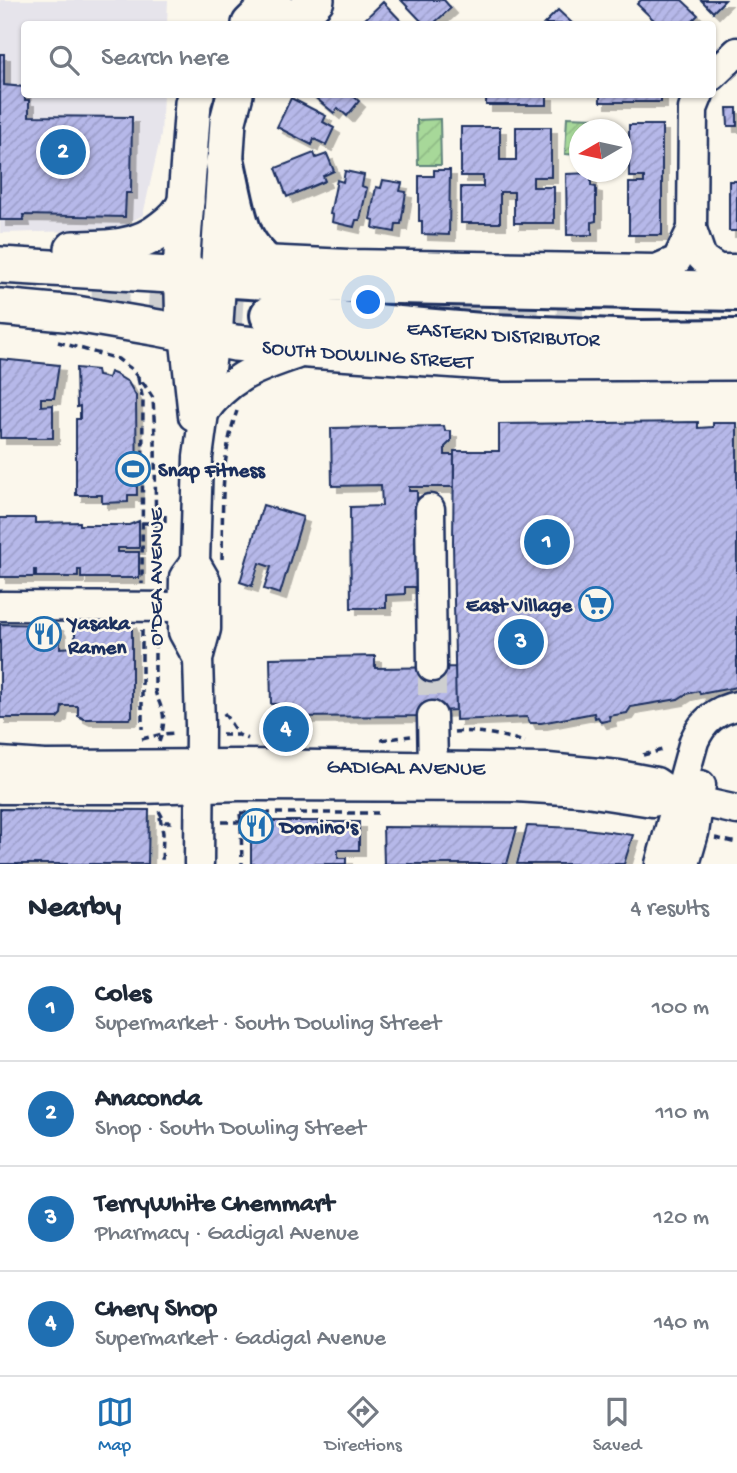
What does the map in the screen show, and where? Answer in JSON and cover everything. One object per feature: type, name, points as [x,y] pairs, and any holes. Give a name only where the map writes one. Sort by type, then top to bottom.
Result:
[{"type":"highway","points":[[225,163],[243,234],[250,246],[282,276],[299,282]]},
{"type":"highway","points":[[200,276],[299,282],[737,291]]},
{"type":"highway","name":"EASTERN DISTRIBUTOR","points":[[583,313],[737,313]]},
{"type":"highway","name":"EASTERN DISTRIBUTOR","points":[[270,314],[493,334],[640,340],[737,339]]},
{"type":"main road","points":[[253,21],[274,0]]},
{"type":"main road","points":[[295,21],[316,0]]},
{"type":"main road","points":[[195,98],[186,202],[200,276]]},
{"type":"main road","points":[[199,336],[200,276],[225,163],[228,121],[234,98]]},
{"type":"main road","points":[[0,249],[104,249],[131,245],[158,233],[176,217],[186,202]]},
{"type":"main road","points":[[0,265],[200,276]]},
{"type":"main road","name":"SOUTH DOWLING STREET","points":[[0,307],[76,314],[199,336],[309,350],[503,363],[737,362]]},
{"type":"street","points":[[716,72],[737,52]]},
{"type":"street","points":[[697,98],[693,108],[692,229],[702,258],[718,269],[737,269]]},
{"type":"street","points":[[262,260],[656,269],[677,260],[692,229]]},
{"type":"street","name":"O'DEA AVENUE","points":[[198,457],[203,415],[199,336]]},
{"type":"street","name":"O'DEA AVENUE","points":[[199,336],[195,562],[206,581],[206,629],[198,659],[199,864]]},
{"type":"street","points":[[203,415],[219,393],[236,379],[309,350]]},
{"type":"street","points":[[430,509],[432,667]]},
{"type":"street","name":"O'DEA AVENUE","points":[[195,562],[184,578],[183,632],[198,659]]},
{"type":"street","points":[[0,606],[184,607]]},
{"type":"street","points":[[685,864],[694,833],[689,799],[694,741],[700,727],[710,717],[737,706]]},
{"type":"street","points":[[432,716],[433,766]]},
{"type":"street","points":[[660,864],[704,769],[713,742],[720,732],[737,720]]},
{"type":"street","name":"GADIGAL AVENUE","points":[[0,762],[199,776],[252,786],[516,787],[580,791],[652,802],[689,799]]},
{"type":"street","name":"GADIGAL AVENUE","points":[[0,789],[199,776],[433,766],[548,768],[619,775],[656,782],[689,799],[737,810]]},
{"type":"path","name":"O'DEA AVENUE","points":[[58,341],[118,359],[138,376],[153,398],[156,523],[149,606],[155,690],[163,712],[162,734]]},
{"type":"path","points":[[138,376],[143,400],[142,523],[149,606],[142,729]]},
{"type":"path","points":[[227,449],[237,410]]},
{"type":"path","points":[[142,523],[165,523],[165,513]]},
{"type":"path","points":[[135,741],[172,733]]},
{"type":"path","points":[[160,812],[163,833],[162,864]]},
{"type":"path","points":[[242,864],[240,813],[389,813]]},
{"type":"path","points":[[225,822],[241,822]]},
{"type":"path","points":[[716,838],[737,844]]},
{"type":"shaded area","points":[[0,0],[168,0],[167,21],[21,21],[21,98],[163,98],[161,135],[143,215],[116,230],[0,233]]},
{"type":"green space","points":[[567,117],[595,118],[569,119],[569,154],[565,154]]},
{"type":"green space","points":[[440,119],[441,165],[418,165],[417,120]]},
{"type":"building","points":[[401,0],[444,0],[451,8],[436,21],[421,21]]},
{"type":"building","points":[[641,0],[682,0],[698,15],[692,21],[655,21],[637,4]]},
{"type":"building","points":[[701,0],[725,0],[713,12]]},
{"type":"building","points":[[383,2],[401,21],[363,21]]},
{"type":"building","points":[[558,10],[570,21],[547,21]]},
{"type":"building","points":[[0,54],[4,54],[4,85],[21,87],[21,98],[29,100],[29,116],[132,117],[131,193],[126,193],[125,217],[23,215],[24,220],[0,220]]},
{"type":"building","points":[[291,98],[326,116],[323,122],[334,128],[326,145],[314,139],[312,145],[277,127]]},
{"type":"building","points":[[316,98],[356,98],[359,101],[347,116],[338,108],[334,113]]},
{"type":"building","points":[[486,98],[547,98],[547,105],[486,105]]},
{"type":"building","points":[[600,98],[661,98],[661,102],[600,102]]},
{"type":"building","points":[[727,108],[737,108],[737,126],[728,126]]},
{"type":"building","points":[[632,125],[662,125],[662,235],[629,235],[629,183],[644,183],[644,177],[632,177]]},
{"type":"building","points":[[461,127],[500,127],[500,160],[516,160],[516,127],[551,127],[551,177],[533,177],[533,187],[554,187],[554,223],[514,223],[514,192],[500,192],[500,223],[461,223],[461,187],[483,187],[483,176],[461,176]]},
{"type":"building","points":[[314,153],[316,158],[327,154],[334,171],[323,176],[325,181],[287,197],[276,168]]},
{"type":"building","points":[[434,170],[450,170],[449,235],[422,234],[422,221],[419,221],[419,176],[434,176]]},
{"type":"building","points":[[345,171],[364,175],[362,186],[367,188],[360,220],[356,220],[354,227],[332,222],[333,215],[330,214],[337,180],[343,182]]},
{"type":"building","points":[[566,174],[569,174],[569,182],[591,182],[591,186],[596,187],[596,221],[592,222],[592,235],[567,235]]},
{"type":"building","points":[[383,180],[402,183],[400,191],[406,192],[401,224],[396,224],[395,232],[373,228],[374,220],[370,219],[376,187],[381,188]]},
{"type":"building","points":[[729,181],[737,181],[737,231],[729,231]]},
{"type":"building","points":[[0,359],[59,365],[54,398],[41,398],[41,406],[53,405],[53,438],[0,438]]},
{"type":"building","points":[[76,368],[97,370],[98,376],[108,378],[110,372],[115,374],[128,382],[136,396],[137,495],[128,495],[128,502],[102,503],[102,495],[76,495],[76,419],[80,419],[80,406],[77,407]]},
{"type":"building","name":"East Village","points":[[698,422],[698,428],[713,427],[713,423],[737,423],[737,687],[700,694],[699,691],[678,699],[631,707],[627,713],[609,716],[610,720],[601,722],[598,717],[595,718],[594,713],[541,723],[530,723],[527,717],[456,720],[454,451],[499,451],[499,424]]},
{"type":"building","points":[[444,426],[445,431],[451,431],[451,441],[445,447],[445,455],[454,455],[454,487],[409,487],[409,491],[417,491],[418,587],[405,587],[405,594],[386,595],[386,608],[351,608],[350,507],[382,506],[381,485],[332,486],[331,428]]},
{"type":"building","points":[[263,505],[303,517],[280,594],[264,589],[271,567],[259,563],[252,586],[240,582]]},
{"type":"building","points":[[0,518],[35,518],[35,523],[80,522],[80,525],[129,525],[139,521],[139,548],[117,548],[117,552],[139,552],[139,578],[81,578],[81,570],[78,570],[78,577],[36,577],[34,570],[34,577],[0,577]]},
{"type":"building","points":[[78,622],[130,622],[132,716],[129,719],[84,719],[78,716],[78,706],[62,706],[61,714],[57,718],[0,718],[0,624],[57,625],[60,630],[60,648],[75,647],[75,626]]},
{"type":"building","points":[[375,656],[375,668],[455,667],[456,710],[438,711],[432,716],[282,717],[281,713],[278,713],[278,704],[271,704],[270,658]]},
{"type":"building","points":[[0,809],[149,810],[148,864],[0,864]]},
{"type":"building","points":[[251,821],[319,821],[319,829],[327,829],[327,822],[359,822],[359,850],[338,850],[338,858],[346,858],[346,864],[251,864]]},
{"type":"building","points":[[527,826],[578,828],[633,835],[624,864],[517,864]]},
{"type":"building","points":[[383,827],[517,828],[507,864],[384,864]]},
{"type":"tunnel","points":[[386,301],[583,313]]},
{"type":"tunnel","points":[[91,304],[270,315]]},
{"type":"tunnel","points":[[432,667],[432,716]]},
{"type":"place","name":"Anaconda","points":[[63,152]]},
{"type":"place","name":"Snap Fitness","points":[[133,469]]},
{"type":"place","name":"Coles","points":[[547,542]]},
{"type":"place","name":"East Village","points":[[596,604]]},
{"type":"place","name":"Yasaka Ramen","points":[[44,634]]},
{"type":"place","name":"TerryWhite Chemmart","points":[[521,642]]},
{"type":"place","name":"Chery Shop","points":[[286,729]]},
{"type":"place","name":"Domino's","points":[[256,826]]}]
